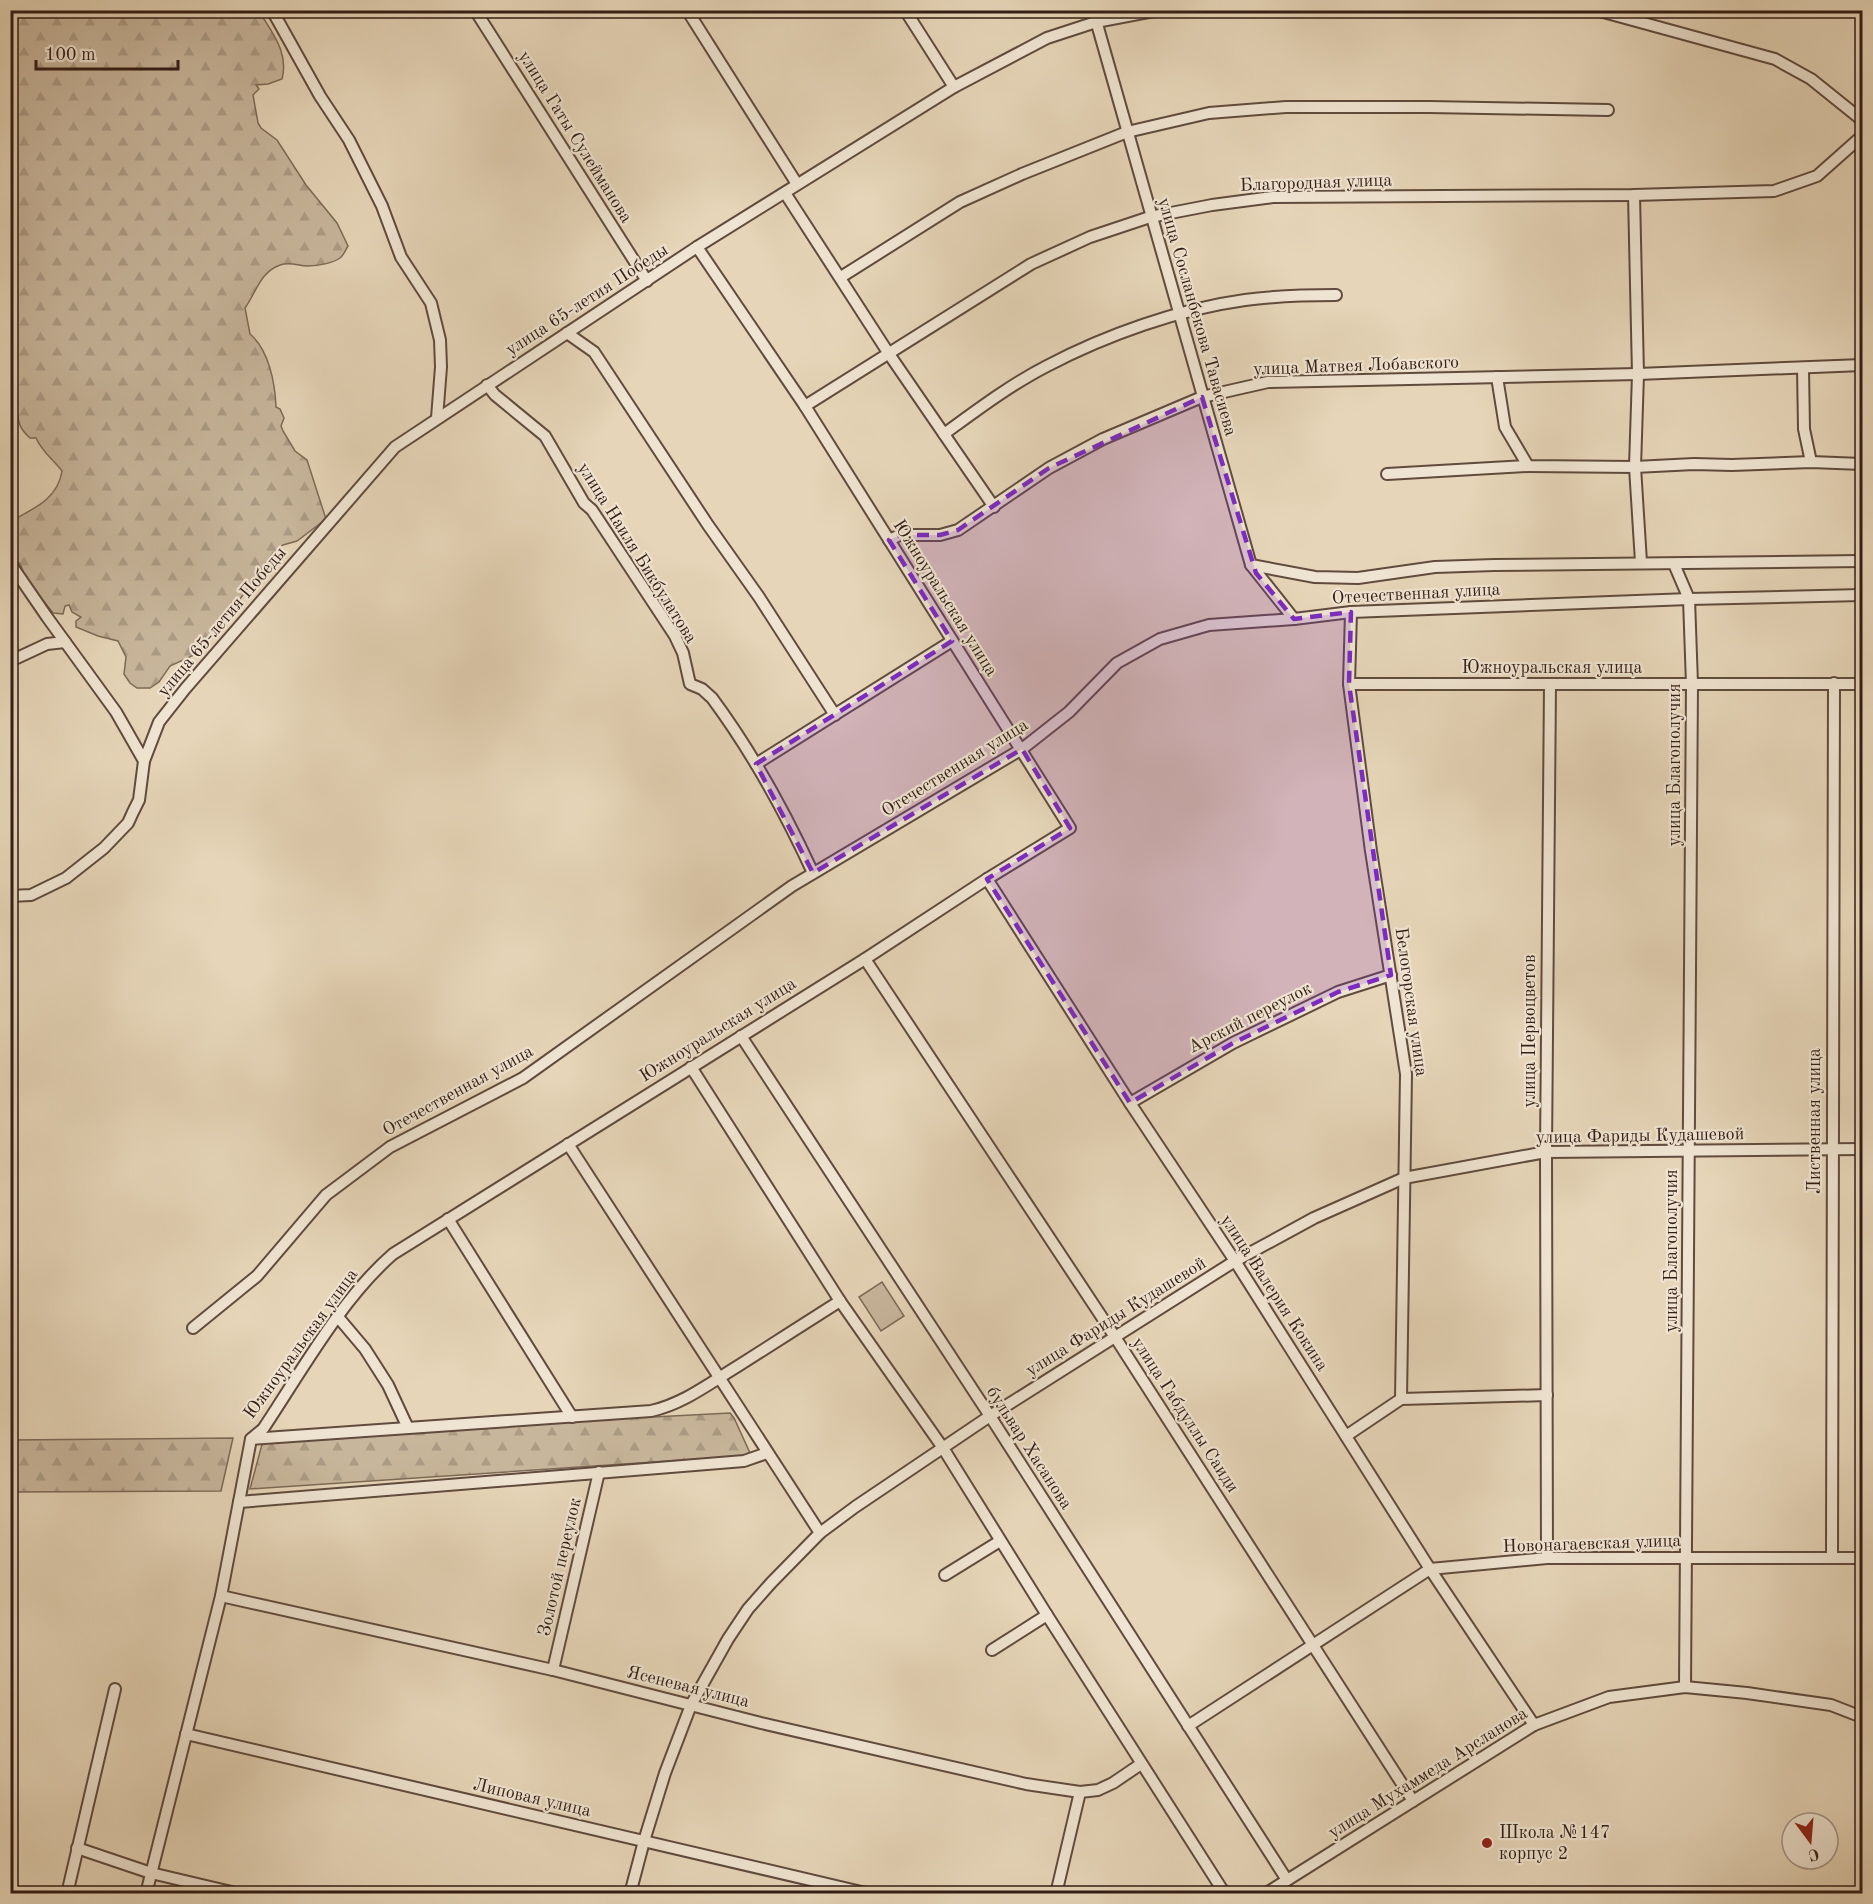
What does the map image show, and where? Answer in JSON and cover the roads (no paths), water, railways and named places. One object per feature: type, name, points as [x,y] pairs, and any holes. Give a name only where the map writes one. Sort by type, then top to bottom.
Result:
[{"type":"street","points":[[272,10],[320,96],[349,140],[382,206],[401,257],[431,303],[440,340],[441,367],[437,418]]},
{"type":"street","name":"улица Гаты Сулейманова","points":[[475,10],[647,281]]},
{"type":"street","points":[[687,10],[797,184]]},
{"type":"street","points":[[905,10],[954,87]]},
{"type":"street","name":"улица Сосланбекова Тавасиева","points":[[1093,10],[1150,217],[1251,565],[1294,619]]},
{"type":"street","name":"улица 65-летия Победы","points":[[10,896],[31,895],[66,878],[104,848],[128,823],[139,800],[144,761],[159,722],[395,447],[697,247],[954,87],[1047,38],[1096,22],[1159,10]]},
{"type":"street","points":[[1596,10],[1775,59],[1811,79],[1863,120]]},
{"type":"street","points":[[841,277],[960,202],[1022,174],[1127,132],[1209,113],[1286,107],[1608,110]]},
{"type":"street","name":"Благородная улица","points":[[805,406],[1031,264],[1090,237],[1150,217],[1212,205],[1273,198],[1634,195],[1774,191],[1817,176],[1863,136]]},
{"type":"street","points":[[785,193],[889,354],[994,507]]},
{"type":"street","points":[[1634,195],[1638,374],[1635,467],[1641,562]]},
{"type":"street","name":"Южноуральская улица","points":[[147,1893],[221,1596],[251,1439],[263,1428],[338,1317],[377,1268],[393,1254],[448,1219],[865,959],[1070,828],[805,406],[697,247]]},
{"type":"street","points":[[944,434],[1046,366],[1086,347],[1179,314],[1245,300],[1336,295]]},
{"type":"street","points":[[567,333],[594,352],[708,525],[759,597],[835,715]]},
{"type":"street","name":"улица Матвея Лобавского","points":[[889,540],[900,535],[940,535],[958,530],[1049,468],[1103,439],[1202,397],[1268,382],[1638,374],[1863,365]]},
{"type":"street","points":[[1803,368],[1804,429],[1811,462]]},
{"type":"street","points":[[1497,377],[1505,427],[1528,466]]},
{"type":"street","name":"улица Наиля Бикбулатова","points":[[487,385],[495,395],[545,436],[584,503],[592,510],[675,636],[683,653],[690,684],[702,689],[712,698],[756,765],[813,873]]},
{"type":"street","points":[[1387,474],[1528,466],[1635,467],[1811,462],[1863,464]]},
{"type":"street","points":[[1251,565],[1314,577],[1358,578],[1435,567],[1641,562],[1674,564],[1863,561]]},
{"type":"street","points":[[10,563],[116,712],[144,761]]},
{"type":"street","points":[[1674,564],[1689,598]]},
{"type":"street","name":"Отечественная улица","points":[[193,1328],[257,1276],[326,1196],[390,1147],[523,1077],[792,886],[1022,749],[1069,712],[1117,663],[1160,639],[1209,625],[1351,612],[1689,598],[1863,595]]},
{"type":"street","name":"улица Благополучия","points":[[1685,1687],[1692,684],[1689,598]]},
{"type":"street","name":"Белогорская улица","points":[[1351,612],[1349,684],[1371,851],[1406,1074],[1401,1399]]},
{"type":"street","points":[[756,765],[952,641]]},
{"type":"street","points":[[10,657],[17,658],[47,644],[65,642]]},
{"type":"street","name":"Южноуральская улица","points":[[1349,684],[1863,684]]},
{"type":"street","name":"улица Первоцветов","points":[[1548,1558],[1546,1152],[1550,684]]},
{"type":"street","name":"Лиственная улица","points":[[1832,1558],[1831,1149],[1834,684]]},
{"type":"street","name":"улица Валерия Кокина","points":[[987,879],[1130,1103],[1235,1261],[1430,1569],[1534,1725]]},
{"type":"street","name":"улица Габдуллы Саиди","points":[[865,959],[1115,1336],[1413,1801]]},
{"type":"street","name":"Арский переулок","points":[[1130,1103],[1233,1043],[1338,992],[1391,975]]},
{"type":"street","name":"бульвар Хасанова","points":[[741,1036],[990,1416],[1287,1880]]},
{"type":"street","points":[[691,1067],[840,1301],[943,1448],[1141,1764],[1225,1893]]},
{"type":"street","points":[[567,1144],[820,1533]]},
{"type":"street","name":"улица Фариды Кудашевой","points":[[630,1893],[665,1773],[691,1705],[728,1639],[748,1609],[820,1533],[990,1416],[1235,1261],[1314,1218],[1404,1178],[1546,1152],[1863,1149]]},
{"type":"street","points":[[448,1219],[573,1417]]},
{"type":"street","points":[[251,1439],[573,1417],[673,1406],[840,1301]]},
{"type":"street","points":[[338,1317],[365,1349],[388,1385],[408,1428]]},
{"type":"street","points":[[1346,1436],[1401,1399],[1547,1395]]},
{"type":"street","points":[[239,1502],[744,1461],[767,1453]]},
{"type":"street","name":"Золотой переулок","points":[[553,1670],[599,1472]]},
{"type":"street","points":[[945,1575],[1000,1541]]},
{"type":"street","name":"Новонагаевская улица","points":[[1188,1726],[1430,1569],[1548,1558],[1863,1558]]},
{"type":"street","name":"Ясеневая улица","points":[[221,1596],[553,1670],[761,1723],[1015,1781],[1080,1792],[1098,1790],[1141,1764]]},
{"type":"street","points":[[992,1650],[1047,1615]]},
{"type":"street","name":"улица Мухаммеда Арсланова","points":[[1265,1893],[1534,1725],[1609,1696],[1685,1687],[1831,1705],[1863,1717]]},
{"type":"street","points":[[67,1893],[115,1689]]},
{"type":"street","name":"Липовая улица","points":[[186,1734],[870,1893]]},
{"type":"street","points":[[1056,1893],[1080,1792]]},
{"type":"street","points":[[77,1848],[151,1873],[240,1893]]},
{"type":"place","name":"Школа №147 корпус 2","points":[[1487,1843]]}]
